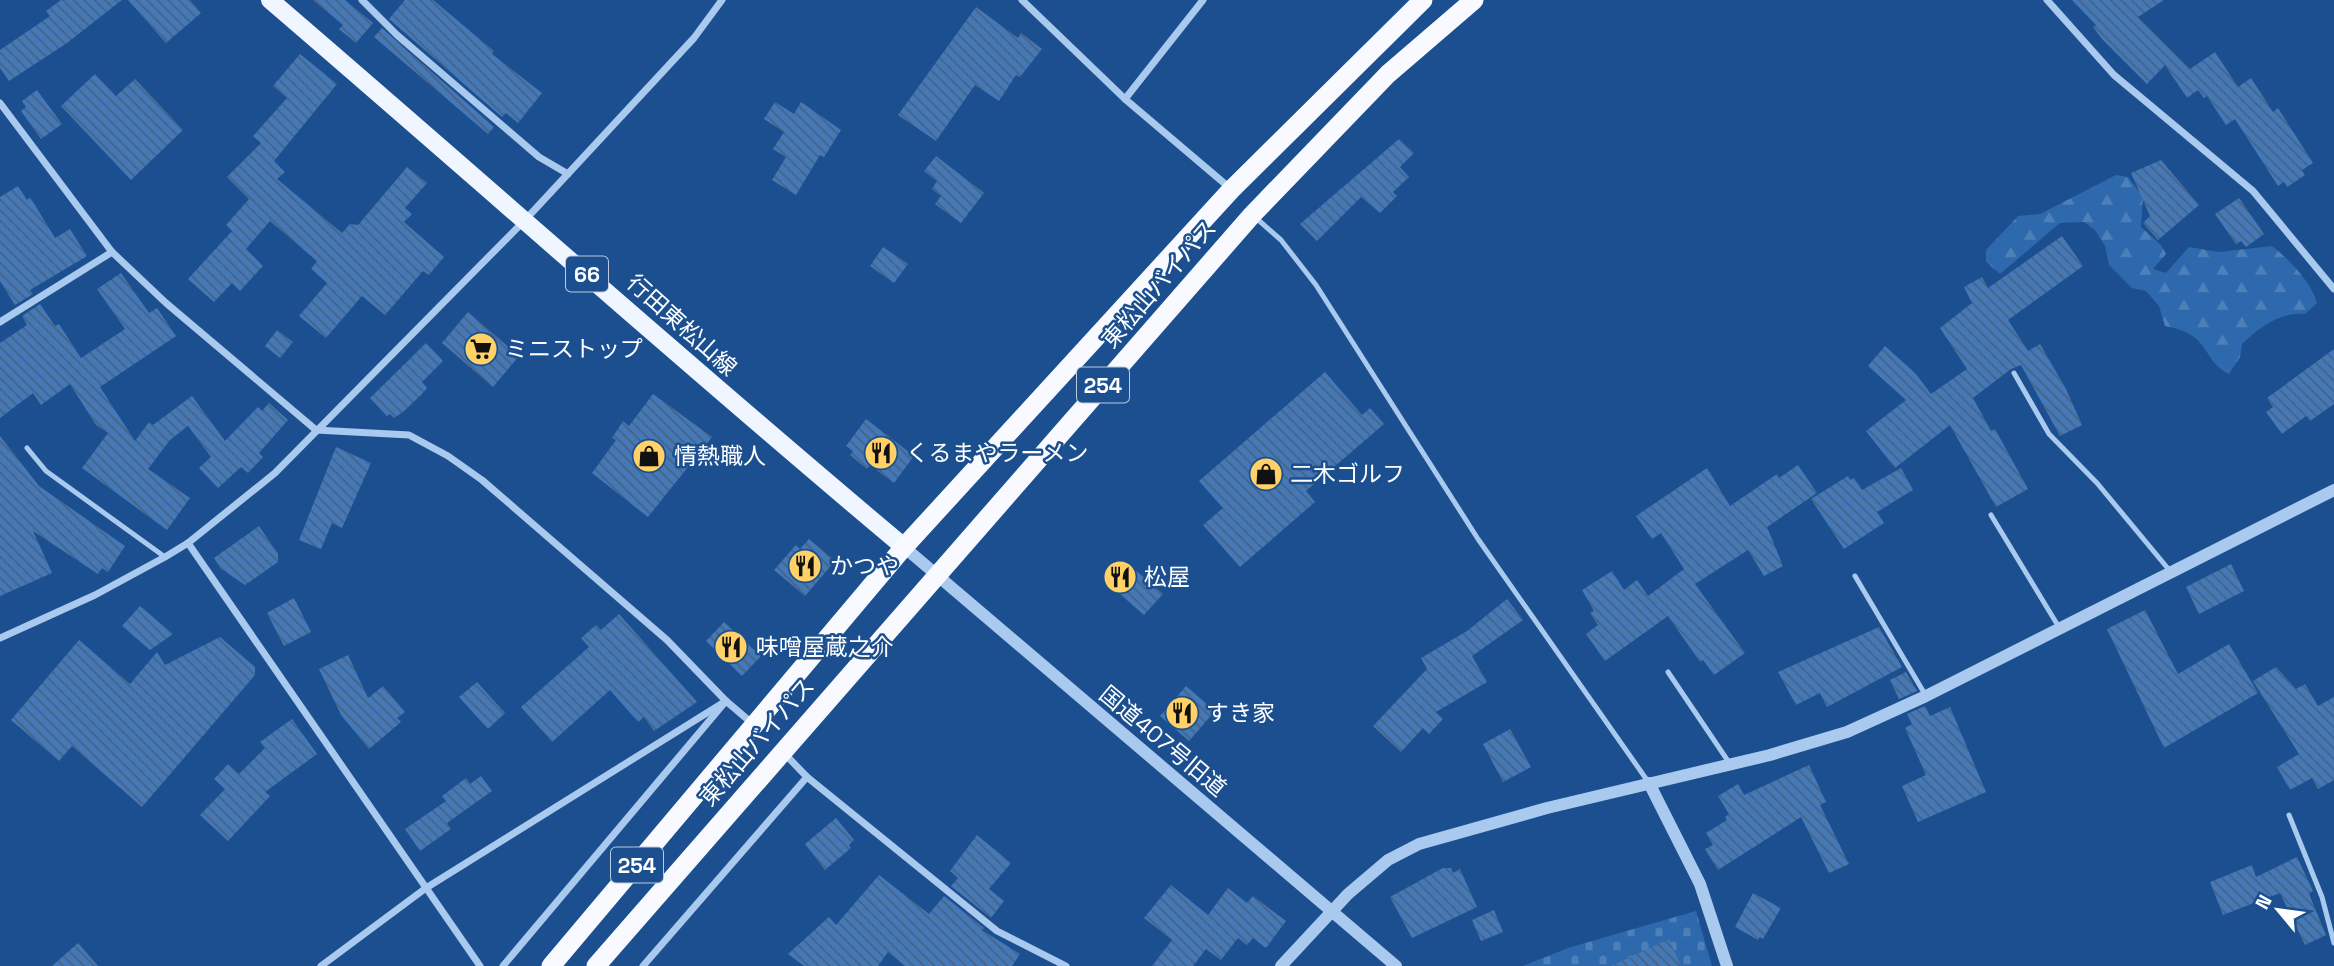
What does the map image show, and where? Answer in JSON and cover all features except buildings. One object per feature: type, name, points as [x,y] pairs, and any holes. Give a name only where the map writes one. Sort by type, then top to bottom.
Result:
[{"type":"highway","name":"東松山バイパス","points":[[551,966],[904,547],[1231,190],[1423,0]]},
{"type":"highway","name":"東松山バイパス","points":[[596,966],[1252,215],[1388,74],[1474,0]]},
{"type":"main road","name":"行田東松山線","points":[[270,0],[526,219],[732,403],[904,547]]},
{"type":"street","points":[[362,0],[397,35],[539,157],[568,174]]},
{"type":"street","points":[[0,638],[95,595],[165,557],[188,543],[275,473],[526,219],[694,38],[722,0]]},
{"type":"street","points":[[1022,0],[1125,99],[1231,190]]},
{"type":"street","points":[[1125,99],[1203,0]]},
{"type":"street","points":[[2047,0],[2114,75],[2253,191],[2334,289]]},
{"type":"street","points":[[0,103],[112,252],[166,303],[316,430],[410,435],[448,456],[482,480],[667,640],[726,701],[755,726]]},
{"type":"street","points":[[0,119],[9,114]]},
{"type":"street","points":[[0,322],[112,252]]},
{"type":"street","points":[[1281,966],[1331,911],[1388,860],[1419,844],[1847,732],[1926,696],[2334,490]]},
{"type":"street","points":[[188,543],[480,966]]},
{"type":"street","name":"国道407号旧道","points":[[904,547],[934,576],[1396,966]]},
{"type":"street","points":[[321,966],[426,888],[726,701]]},
{"type":"street","points":[[503,966],[726,701]]},
{"type":"street","points":[[782,751],[807,777],[997,931],[1066,966]]},
{"type":"street","points":[[643,966],[807,777]]},
{"type":"street","points":[[1649,783],[1700,884],[1727,966]]},
{"type":"lane","points":[[1252,215],[1281,240],[1316,285],[1478,539],[1649,783]]},
{"type":"lane","points":[[2014,373],[2049,434],[2104,492],[2171,573]]},
{"type":"lane","points":[[27,448],[46,471],[165,557]]},
{"type":"lane","points":[[1991,514],[2060,629]]},
{"type":"lane","points":[[1855,576],[1926,696]]},
{"type":"lane","points":[[1668,672],[1730,764]]},
{"type":"lane","points":[[2288,815],[2322,897],[2334,943]]},
{"type":"green space","points":[[2116,175],[2128,177],[2143,197],[2141,227],[2161,245],[2166,254],[2153,269],[2166,273],[2189,247],[2219,252],[2272,246],[2299,272],[2317,303],[2305,314],[2278,318],[2256,332],[2242,344],[2240,357],[2229,374],[2220,368],[2191,335],[2165,326],[2159,306],[2146,291],[2132,288],[2109,265],[2105,246],[2095,230],[2084,222],[2060,223],[2000,274],[1986,262],[1986,250],[2018,216],[2040,214]]},
{"type":"green space","points":[[1696,911],[1712,966],[1523,966],[1571,947]]},
{"type":"place","name":"ミニストップ","points":[[481,349]]},
{"type":"place","name":"くるまやラーメン","points":[[881,453]]},
{"type":"place","name":"情熱職人","points":[[649,456]]},
{"type":"place","name":"二木ゴルフ","points":[[1266,474]]},
{"type":"place","name":"かつや","points":[[805,566]]},
{"type":"place","name":"松屋","points":[[1120,577]]},
{"type":"place","name":"味噌屋蔵之介","points":[[731,647]]},
{"type":"place","name":"すき家","points":[[1182,713]]}]
